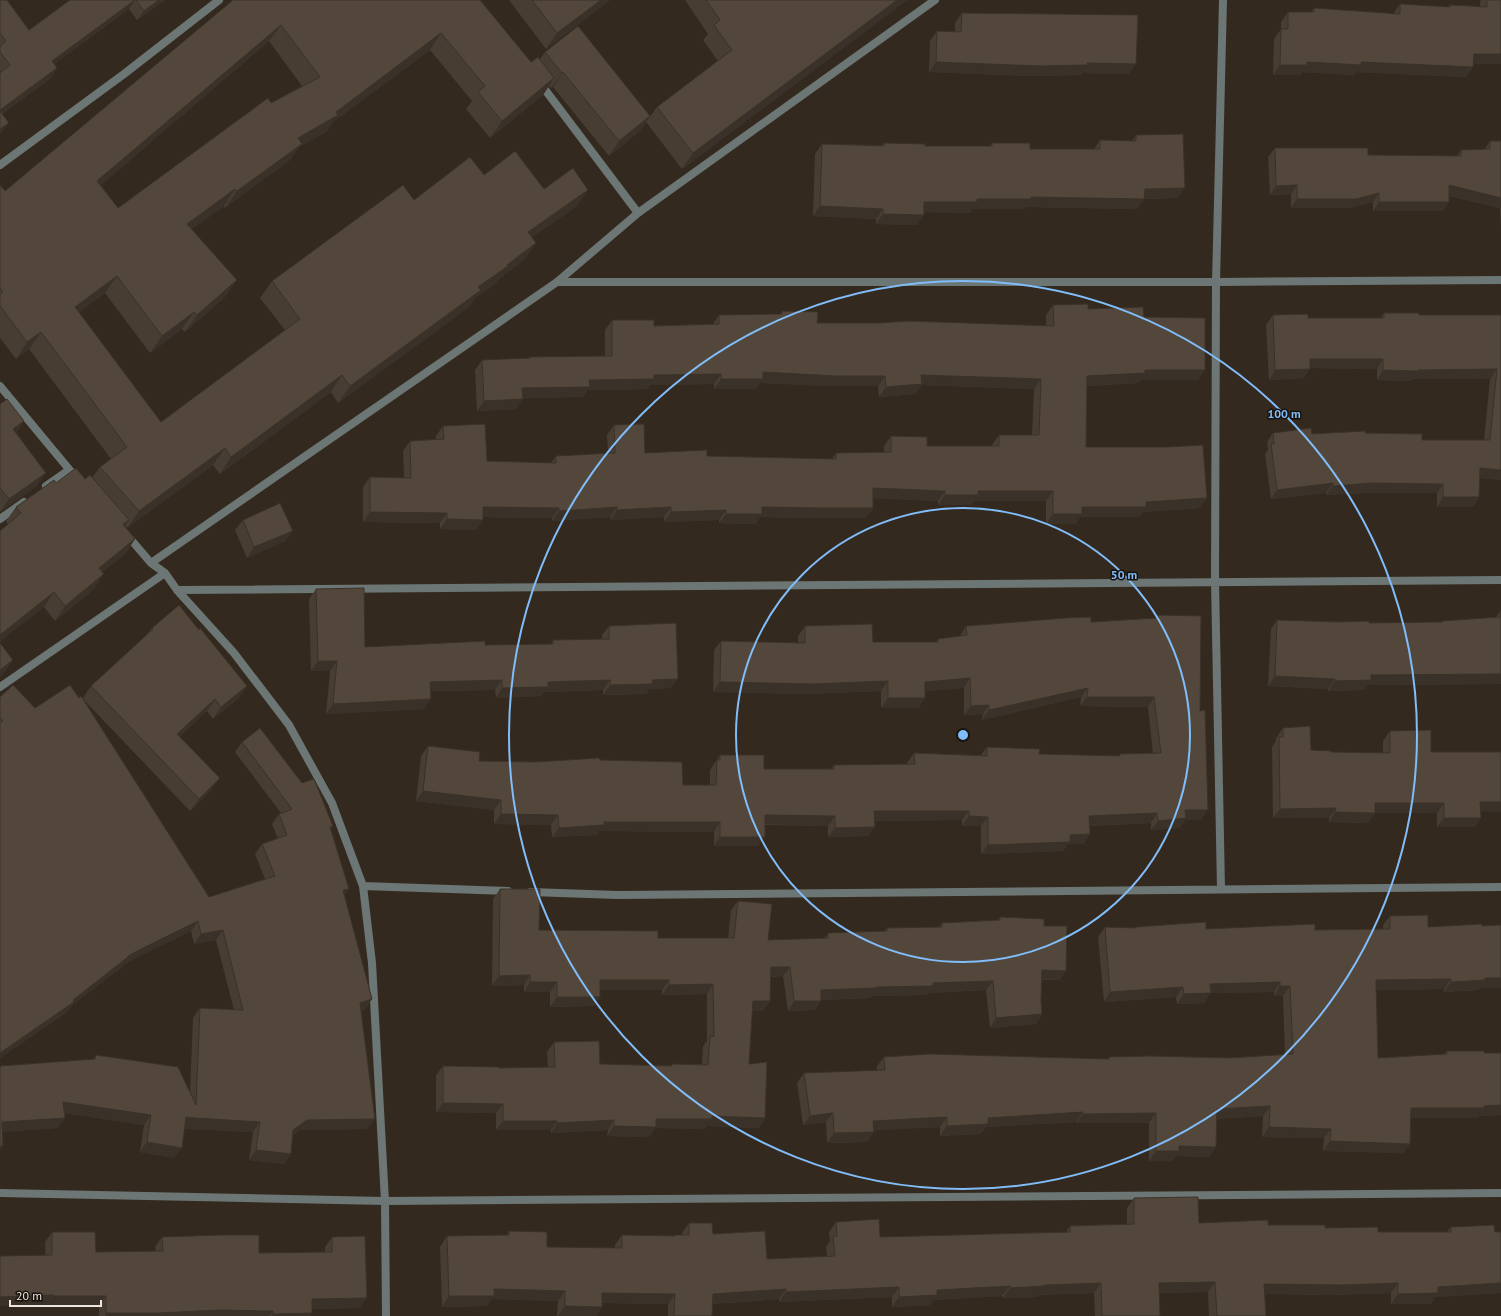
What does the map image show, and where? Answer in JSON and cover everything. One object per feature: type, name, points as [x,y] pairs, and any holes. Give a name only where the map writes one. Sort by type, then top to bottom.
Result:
[{"type":"street","points":[[0,165],[124,74],[218,0]]},
{"type":"street","points":[[152,563],[557,282],[638,213],[935,0]]},
{"type":"street","points":[[1221,889],[1215,582],[1216,282],[1223,0]]},
{"type":"street","points":[[535,75],[638,213]]},
{"type":"street","points":[[557,282],[1216,282],[1501,280]]},
{"type":"street","points":[[0,386],[84,487]]},
{"type":"street","points":[[0,519],[69,470]]},
{"type":"street","points":[[120,528],[152,563],[165,573],[177,590],[234,653],[289,724],[332,803],[363,886],[372,963],[384,1201],[386,1316]]},
{"type":"street","points":[[0,687],[165,573]]},
{"type":"street","points":[[177,590],[1501,580]]},
{"type":"street","points":[[363,886],[618,895],[1501,887]]},
{"type":"street","points":[[0,1193],[384,1201],[1501,1193]]},
{"type":"building","points":[[0,0],[7,0],[29,30],[70,0],[135,0],[52,61],[57,68],[0,110],[0,73],[10,65],[0,52],[0,46],[6,41],[0,33]]},
{"type":"building","points":[[136,0],[159,0],[144,11]]},
{"type":"building","points":[[233,0],[480,0],[531,62],[538,57],[554,78],[502,121],[478,92],[485,86],[441,33],[336,112],[338,115],[298,138],[302,144],[237,191],[235,189],[187,224],[237,280],[197,315],[194,312],[162,336],[117,276],[75,307],[161,422],[300,319],[272,281],[403,185],[414,200],[470,157],[484,175],[515,151],[544,189],[573,168],[588,190],[528,232],[536,243],[507,265],[508,266],[478,287],[481,290],[350,386],[342,375],[231,457],[225,448],[139,511],[100,467],[127,447],[41,332],[27,342],[0,306],[0,294],[3,292],[0,288],[0,185],[5,191]],"holes":[[[281,25],[320,77],[271,103],[268,98],[118,208],[97,181]]]},
{"type":"building","points":[[532,0],[601,0],[557,33]]},
{"type":"building","points":[[706,0],[897,0],[693,153],[657,107],[732,50],[714,25],[720,20]]},
{"type":"building","points":[[1487,0],[1501,0],[1501,54],[1474,54],[1473,67],[1361,62],[1361,65],[1307,62],[1307,65],[1280,65],[1281,29],[1288,29],[1288,12],[1314,12],[1314,8],[1400,14],[1400,4],[1450,7],[1450,5],[1487,7]]},
{"type":"building","points":[[962,13],[1138,15],[1136,64],[1087,63],[1088,65],[1039,66],[936,62],[937,31],[961,32]]},
{"type":"building","points":[[578,26],[650,116],[619,141],[545,52]]},
{"type":"building","points":[[0,111],[9,123],[0,129]]},
{"type":"building","points":[[1183,134],[1185,188],[1145,189],[1144,199],[1031,197],[1031,199],[977,199],[977,202],[924,202],[924,215],[883,214],[883,209],[820,206],[822,144],[884,146],[884,143],[925,144],[925,146],[992,146],[992,143],[1030,143],[1030,149],[1100,149],[1100,140],[1136,141],[1136,135]]},
{"type":"building","points":[[1490,141],[1501,141],[1501,198],[1449,185],[1449,202],[1379,202],[1379,193],[1356,199],[1297,199],[1297,185],[1276,186],[1275,148],[1368,148],[1368,155],[1461,156],[1461,150],[1490,149]]},
{"type":"building","points":[[1088,304],[1088,309],[1143,307],[1144,317],[1205,318],[1205,370],[1145,370],[1145,373],[1087,376],[1086,447],[1167,447],[1203,445],[1207,498],[1146,502],[1146,507],[1082,507],[1082,514],[1053,514],[1053,491],[978,491],[978,495],[945,495],[945,491],[873,488],[873,508],[762,507],[762,514],[726,514],[726,510],[671,512],[671,507],[617,510],[617,507],[559,511],[559,508],[483,507],[483,520],[447,519],[447,513],[370,512],[370,477],[411,478],[410,441],[444,439],[443,426],[485,424],[487,461],[556,463],[556,456],[615,453],[614,425],[644,424],[645,453],[707,450],[707,456],[836,459],[836,453],[891,452],[891,436],[927,437],[927,446],[999,446],[999,435],[1039,435],[1041,379],[921,375],[922,384],[886,387],[885,376],[835,376],[763,372],[763,379],[721,379],[721,374],[654,375],[654,379],[589,380],[590,387],[522,388],[523,399],[484,401],[482,360],[530,357],[612,356],[612,320],[654,320],[654,326],[719,324],[719,315],[782,314],[782,311],[818,312],[817,323],[880,323],[909,321],[1054,326],[1053,305]]},
{"type":"building","points":[[1384,313],[1419,313],[1419,315],[1501,315],[1501,470],[1480,468],[1479,497],[1443,497],[1443,484],[1371,483],[1333,486],[1333,483],[1277,490],[1271,444],[1274,444],[1273,433],[1311,428],[1312,434],[1365,431],[1365,433],[1422,434],[1422,440],[1490,440],[1497,369],[1418,371],[1383,370],[1383,359],[1310,359],[1310,369],[1275,370],[1273,315],[1308,314],[1308,318],[1384,318]]},
{"type":"building","points":[[7,399],[24,421],[13,429],[46,473],[9,499],[0,488],[0,404]]},
{"type":"building","points":[[76,468],[85,479],[90,475],[129,520],[123,524],[135,539],[99,568],[104,574],[65,606],[54,592],[0,635],[0,531],[21,513],[16,507],[54,480],[56,483]]},
{"type":"building","points":[[280,503],[293,531],[254,547],[243,520]]},
{"type":"building","points":[[364,588],[365,647],[485,641],[485,645],[553,644],[553,640],[609,639],[609,626],[676,623],[678,679],[652,680],[653,684],[610,685],[610,680],[548,682],[548,687],[502,688],[502,680],[430,682],[431,699],[333,704],[337,661],[318,661],[316,589]]},
{"type":"building","points":[[179,605],[199,630],[200,628],[247,686],[221,707],[215,699],[177,734],[220,778],[199,799],[91,686],[153,629],[152,628]]},
{"type":"building","points":[[1500,611],[1501,674],[1371,675],[1371,680],[1335,681],[1335,679],[1275,676],[1277,620],[1338,622],[1369,621],[1369,623],[1442,622],[1500,617]]},
{"type":"building","points":[[1158,615],[1201,616],[1200,711],[1205,710],[1208,810],[1185,810],[1186,818],[1158,821],[1157,813],[1089,816],[1090,834],[1070,835],[1070,842],[988,845],[988,817],[969,816],[969,811],[874,811],[875,827],[835,828],[835,816],[765,815],[765,837],[720,837],[720,822],[604,822],[604,825],[559,828],[558,815],[501,814],[501,800],[423,791],[428,746],[480,752],[479,761],[535,762],[599,758],[600,760],[682,762],[683,785],[716,785],[717,760],[720,760],[720,755],[764,755],[764,769],[834,769],[834,765],[915,764],[914,753],[987,756],[987,747],[1040,749],[1039,754],[1120,756],[1120,754],[1161,753],[1154,697],[1087,697],[1088,688],[989,710],[989,705],[971,706],[970,678],[925,682],[925,698],[888,698],[888,681],[813,684],[720,682],[721,641],[805,643],[805,626],[872,624],[873,642],[938,642],[938,639],[967,635],[966,626],[1091,617],[1091,622],[1158,618]]},
{"type":"building","points":[[0,643],[13,660],[0,670]]},
{"type":"building","points":[[13,685],[35,708],[70,685],[79,698],[81,696],[209,897],[275,876],[262,844],[287,835],[279,814],[292,809],[242,742],[260,728],[302,783],[314,779],[333,826],[330,827],[349,889],[343,890],[372,999],[360,1003],[375,1119],[307,1120],[293,1130],[291,1154],[256,1150],[260,1122],[186,1117],[182,1148],[147,1142],[151,1115],[63,1102],[65,1118],[2,1122],[3,1146],[0,1146],[0,1066],[95,1059],[96,1055],[178,1067],[196,1105],[200,1008],[243,1010],[223,930],[201,934],[198,921],[128,956],[73,1000],[74,1002],[0,1053],[0,723],[3,721],[0,717],[0,697]]},
{"type":"building","points":[[1310,726],[1311,750],[1331,752],[1390,753],[1390,731],[1431,730],[1431,752],[1501,752],[1501,802],[1480,802],[1481,818],[1444,818],[1444,803],[1375,803],[1375,813],[1335,812],[1336,808],[1280,809],[1279,737],[1283,737],[1283,728]]},
{"type":"building","points":[[500,889],[540,889],[539,930],[658,931],[658,938],[734,938],[738,901],[772,904],[768,940],[828,938],[828,933],[887,931],[887,928],[942,927],[942,923],[1000,920],[1000,917],[1044,919],[1044,926],[1067,926],[1066,971],[1042,970],[1042,1014],[996,1018],[993,981],[933,983],[933,986],[821,990],[821,1001],[794,1001],[790,967],[771,967],[770,1001],[753,1001],[749,1064],[767,1062],[765,1118],[712,1116],[712,1119],[656,1119],[656,1127],[614,1126],[614,1120],[557,1123],[557,1121],[503,1121],[503,1104],[443,1103],[443,1066],[499,1068],[555,1067],[554,1042],[599,1041],[600,1064],[672,1066],[672,1064],[708,1065],[710,1037],[714,1036],[713,984],[669,985],[669,980],[600,980],[600,997],[557,997],[557,982],[530,982],[530,975],[499,976]]},
{"type":"building","points":[[1428,915],[1428,927],[1482,924],[1482,926],[1501,925],[1501,978],[1485,978],[1485,980],[1451,982],[1451,979],[1376,980],[1378,1058],[1447,1054],[1447,1051],[1484,1051],[1484,1053],[1501,1053],[1501,1105],[1484,1106],[1484,1108],[1411,1108],[1410,1144],[1330,1141],[1331,1129],[1269,1127],[1270,1106],[1217,1109],[1216,1147],[1179,1146],[1179,1151],[1156,1151],[1156,1113],[1083,1114],[1083,1112],[988,1118],[988,1124],[947,1126],[947,1117],[873,1121],[874,1132],[834,1133],[833,1113],[810,1116],[804,1073],[885,1070],[884,1057],[930,1054],[1109,1059],[1109,1057],[1151,1056],[1229,1058],[1293,1054],[1290,986],[1280,986],[1280,982],[1210,984],[1211,993],[1184,994],[1183,987],[1110,992],[1105,927],[1136,928],[1206,922],[1206,929],[1315,924],[1315,930],[1390,929],[1390,916]]},
{"type":"building","points":[[1198,1197],[1199,1223],[1268,1220],[1268,1225],[1325,1225],[1325,1228],[1378,1227],[1378,1232],[1451,1232],[1451,1227],[1494,1225],[1495,1232],[1501,1232],[1501,1283],[1438,1287],[1438,1293],[1398,1294],[1398,1283],[1341,1285],[1264,1284],[1266,1316],[1217,1316],[1215,1282],[1159,1283],[1160,1316],[1102,1316],[1101,1283],[937,1290],[937,1295],[899,1297],[899,1287],[786,1292],[786,1289],[713,1294],[712,1316],[674,1316],[675,1294],[602,1293],[602,1307],[565,1306],[565,1291],[494,1289],[494,1296],[449,1296],[447,1236],[509,1235],[509,1231],[547,1232],[547,1247],[622,1248],[622,1235],[689,1235],[689,1223],[712,1223],[713,1234],[765,1231],[767,1259],[835,1256],[833,1237],[837,1236],[836,1222],[879,1219],[880,1237],[1070,1232],[1070,1226],[1134,1224],[1134,1198]]},
{"type":"building","points":[[52,1232],[95,1232],[96,1252],[163,1251],[162,1237],[259,1235],[259,1253],[332,1252],[332,1237],[365,1236],[367,1298],[312,1299],[312,1313],[273,1314],[273,1311],[218,1310],[158,1313],[106,1313],[106,1296],[53,1295],[0,1297],[0,1256],[52,1255]]}]
